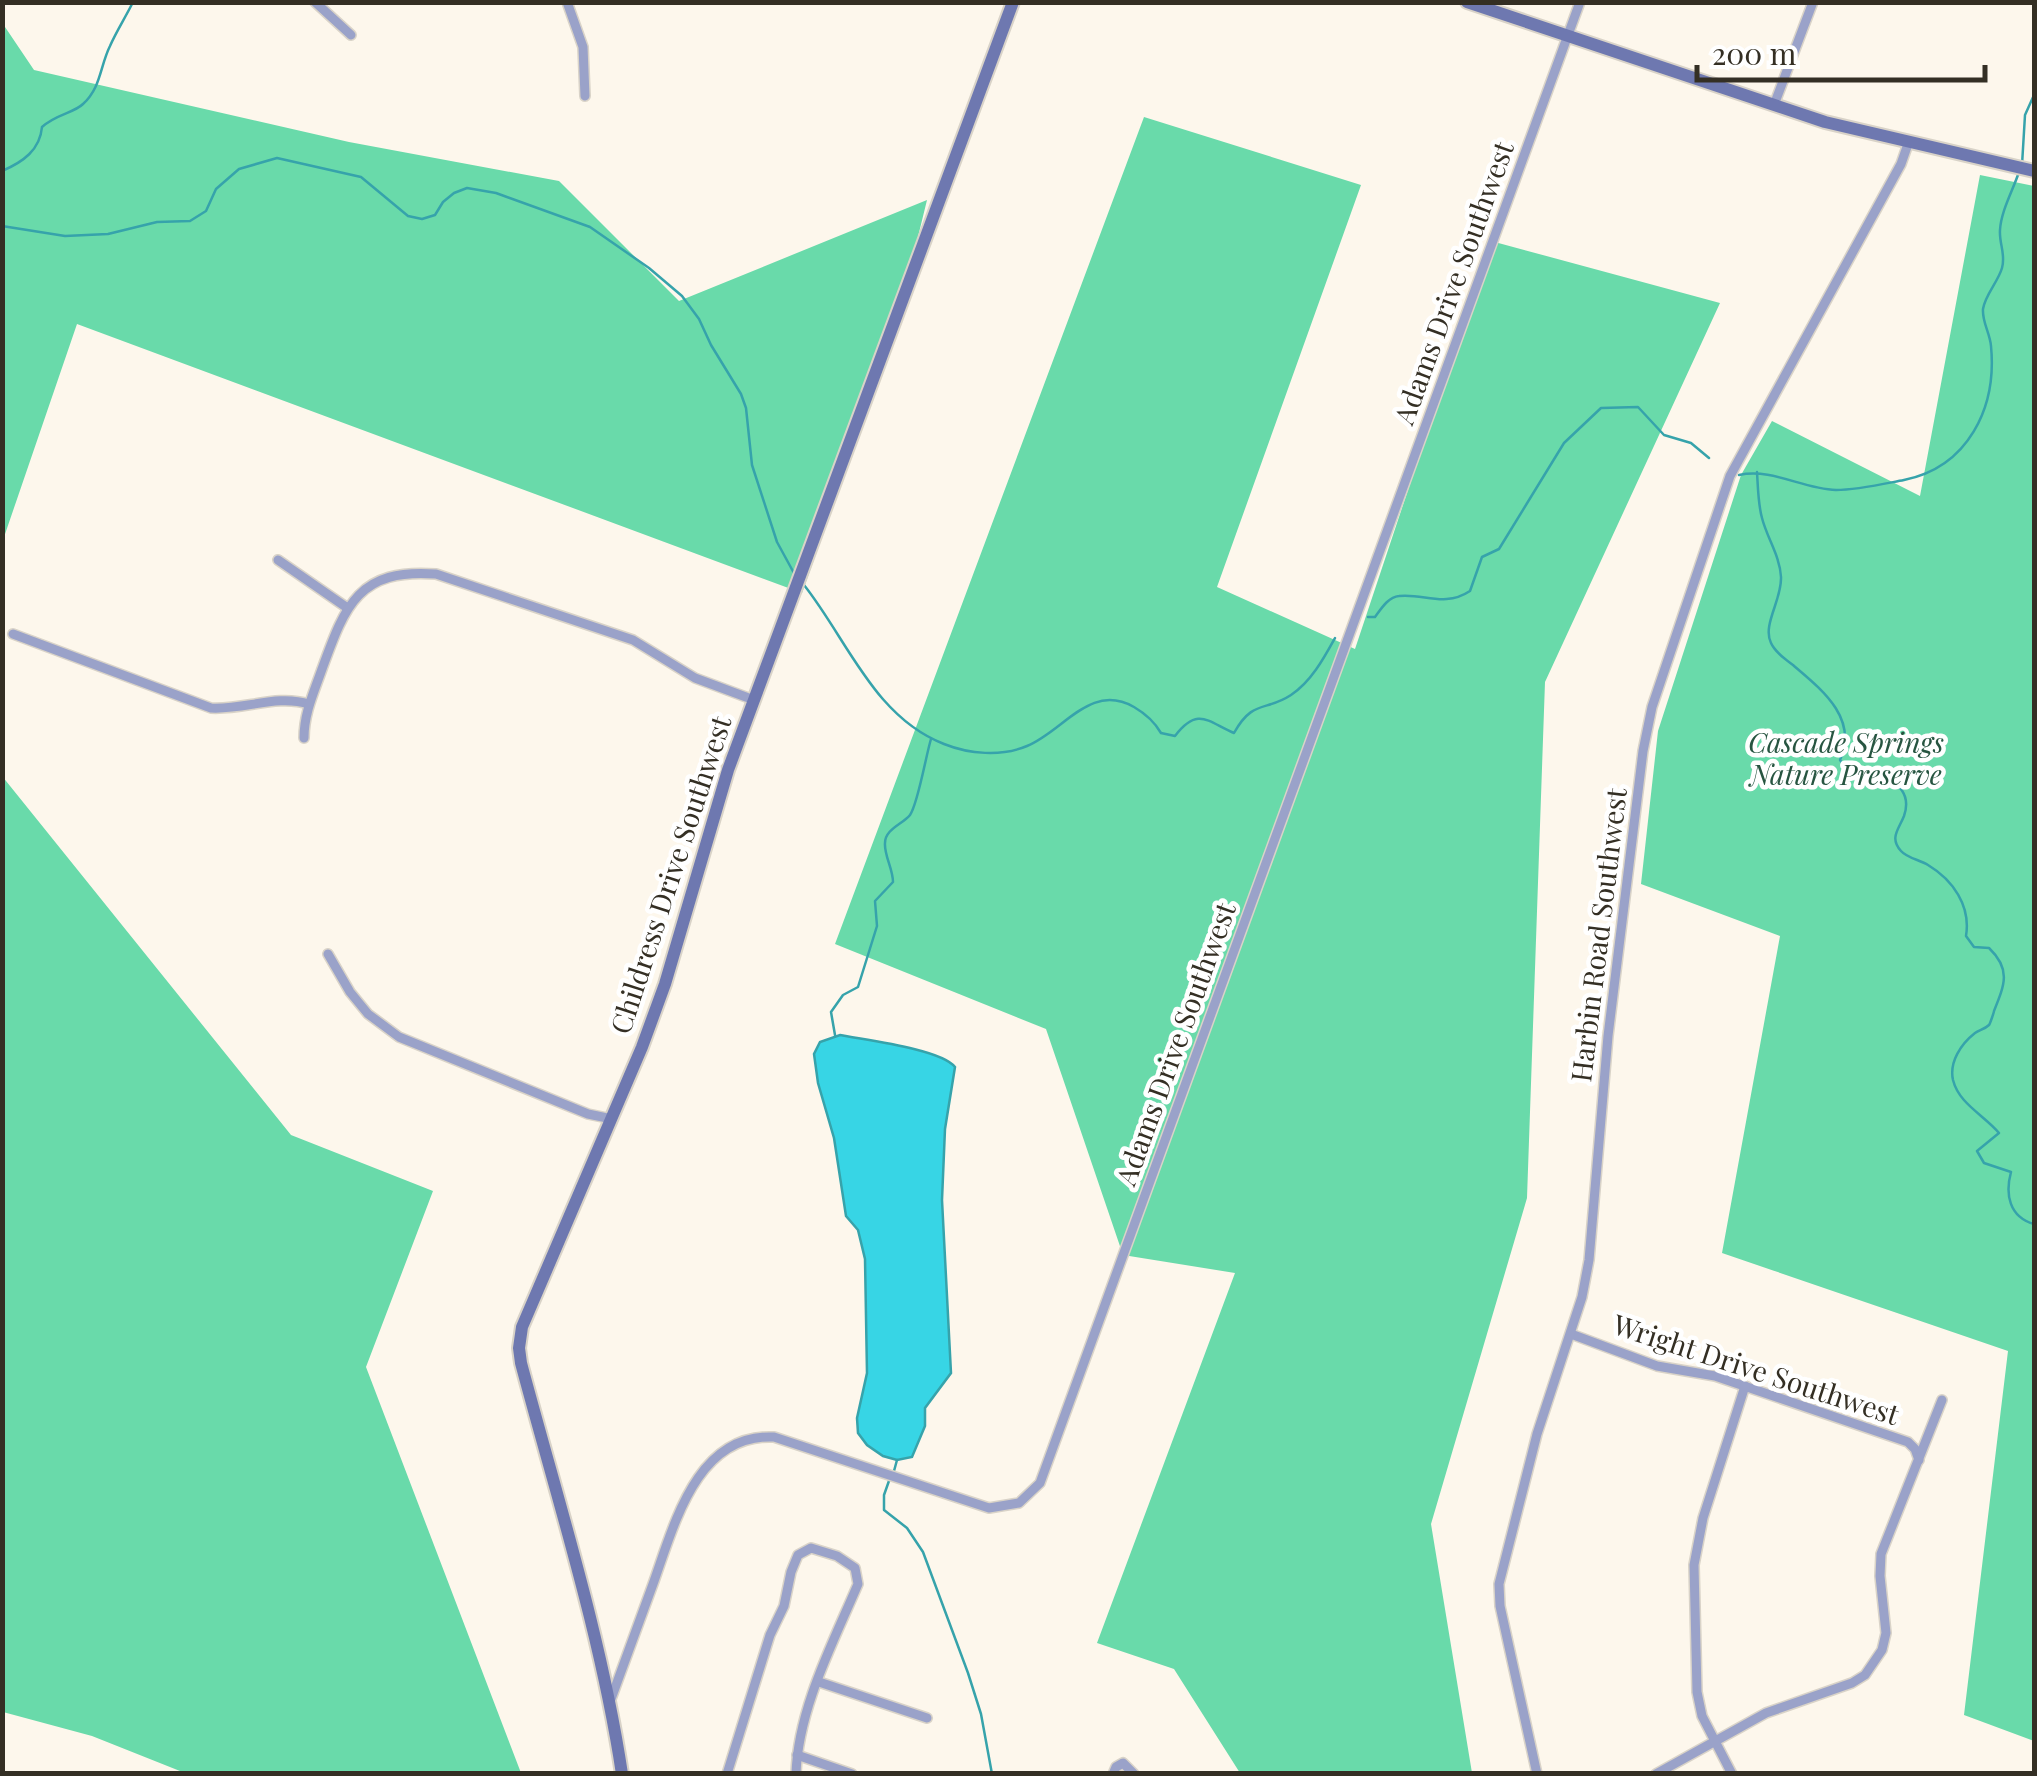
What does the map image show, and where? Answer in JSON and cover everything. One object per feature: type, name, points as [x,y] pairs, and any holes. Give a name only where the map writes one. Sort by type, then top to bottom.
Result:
[{"type":"street","points":[[315,2],[351,35]]},
{"type":"street","points":[[567,2],[583,48],[585,96]]},
{"type":"street","name":"Childress Drive Southwest","points":[[622,1774],[609,1705],[519,1348],[522,1328],[612,1119],[664,984],[721,789],[1013,2]]},
{"type":"street","points":[[1468,2],[1774,105],[1908,144],[2034,171]]},
{"type":"street","name":"Adams Drive Southwest","points":[[609,1705],[682,1502],[706,1468],[738,1442],[756,1436],[774,1437],[989,1508],[1019,1503],[1040,1483],[1580,2]]},
{"type":"street","points":[[1774,105],[1813,2]]},
{"type":"street","name":"Harbin Road Southwest","points":[[1537,1774],[1500,1606],[1499,1584],[1536,1434],[1570,1334],[1589,1260],[1608,1036],[1652,707],[1730,476],[1901,164],[1908,144]]},
{"type":"street","points":[[278,560],[346,606]]},
{"type":"street","points":[[304,738],[309,704],[346,606],[386,578],[410,572],[436,574],[633,640],[695,678],[754,700]]},
{"type":"street","points":[[13,634],[211,708],[234,710],[282,699],[309,704]]},
{"type":"street","points":[[328,954],[368,1014],[398,1037],[588,1114],[612,1119]]},
{"type":"street","name":"Wright Drive Southwest","points":[[1570,1334],[1657,1366],[1745,1386],[1908,1442],[1919,1460]]},
{"type":"street","points":[[1732,1774],[1702,1716],[1694,1565],[1703,1518],[1745,1386]]},
{"type":"street","points":[[1656,1774],[1766,1713],[1852,1683],[1874,1664],[1886,1633],[1881,1554],[1942,1400]]},
{"type":"street","points":[[726,1774],[770,1636],[784,1606],[790,1572],[798,1555],[812,1548],[837,1556],[855,1568],[858,1584],[818,1682],[796,1755],[796,1774]]},
{"type":"street","points":[[818,1682],[927,1718]]},
{"type":"street","points":[[796,1755],[852,1774]]},
{"type":"street","points":[[1113,1774],[1122,1763],[1134,1774]]},
{"type":"green space","points":[[3,24],[34,70],[349,142],[559,181],[679,301],[927,200],[894,335],[802,593],[77,324],[3,540]]},
{"type":"green space","points":[[1144,117],[1361,185],[1217,587],[1355,649],[1491,241],[1720,303],[1545,682],[1527,1198],[1431,1524],[1472,1773],[1240,1773],[1174,1669],[1097,1643],[1235,1273],[1123,1255],[1046,1029],[835,944]]},
{"type":"green space","name":"Cascade Springs Nature Preserve","points":[[1980,175],[2034,186],[2034,1741],[1964,1715],[2008,1351],[1722,1253],[1780,936],[1641,884],[1658,731],[1741,475],[1772,421],[1920,496]]},
{"type":"green space","points":[[2,776],[291,1135],[433,1191],[366,1367],[521,1773],[185,1773],[92,1736],[3,1712]]},
{"type":"water","points":[[840,1035],[919,1050],[955,1067],[945,1129],[942,1200],[951,1373],[925,1408],[925,1426],[912,1457],[897,1460],[867,1445],[858,1433],[857,1418],[867,1373],[865,1259],[858,1230],[846,1216],[834,1138],[814,1054],[820,1042]]},
{"type":"waterway","points":[[2,171],[29,154],[42,127],[89,98],[132,4]]},
{"type":"waterway","points":[[2022,165],[2025,115],[2034,95]]},
{"type":"waterway","points":[[2,226],[65,236],[108,234],[157,222],[190,221],[206,211],[216,189],[239,169],[277,158],[361,177],[408,216],[422,219],[435,215],[443,202],[467,188],[496,193],[590,227],[649,268],[682,296],[699,319],[741,394],[752,465],[777,542],[795,575]]},
{"type":"waterway","points":[[1739,475],[1764,474],[1823,489],[1853,489],[1926,473],[1961,448],[1974,431],[1989,391],[1991,346],[1983,309],[2002,268],[2001,223],[2019,172]]},
{"type":"waterway","points":[[1368,617],[1375,617],[1395,597],[1451,599],[1470,591],[1482,557],[1499,549],[1564,443],[1601,408],[1638,407],[1664,435],[1691,443],[1709,458]]},
{"type":"waterway","points":[[1757,472],[1761,513],[1781,577],[1769,628],[1771,643],[1834,706],[1845,731],[1840,760],[1848,771],[1890,780],[1904,794],[1906,804],[1896,834],[1897,846],[1937,871],[1952,886],[1966,914],[1966,936],[1974,947],[1989,948],[2001,963],[2003,985],[1990,1023],[1961,1048],[1953,1067],[1953,1080],[1966,1103],[1999,1133],[1977,1151],[1984,1163],[2011,1172],[2011,1204],[2019,1216],[2034,1224]]},
{"type":"waterway","points":[[804,585],[864,675],[899,715],[944,744],[974,752],[1007,752],[1027,746],[1091,704],[1104,700],[1134,707],[1161,733],[1175,736],[1197,719],[1234,733],[1247,715],[1298,690],[1335,638]]},
{"type":"waterway","points":[[835,1035],[831,1012],[843,995],[858,987],[877,926],[875,901],[893,882],[886,838],[913,809],[931,739]]},
{"type":"waterway","points":[[894,1471],[897,1460]]},
{"type":"waterway","points":[[890,1478],[884,1510],[907,1528],[923,1552],[981,1714],[992,1774]]}]
